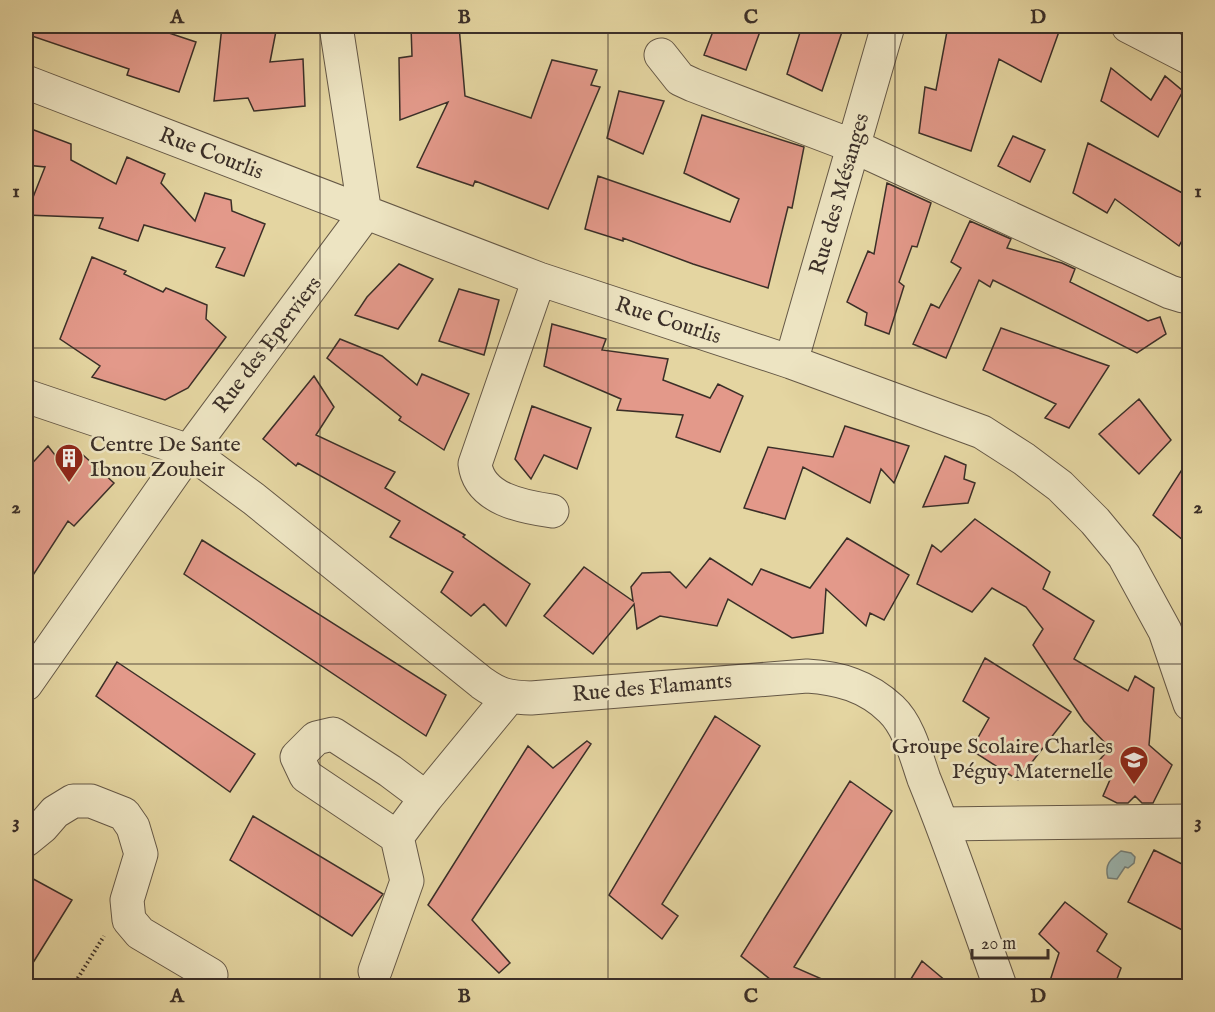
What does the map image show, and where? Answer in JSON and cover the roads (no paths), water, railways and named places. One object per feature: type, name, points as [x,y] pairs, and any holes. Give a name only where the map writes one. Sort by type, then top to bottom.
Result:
[{"type":"street","points":[[336,26],[365,214]]},
{"type":"street","name":"Rue des Mésanges","points":[[791,362],[888,26]]},
{"type":"street","points":[[1128,26],[1190,58]]},
{"type":"street","points":[[662,55],[680,79],[693,85],[853,146],[1170,292],[1183,296],[1190,294]]},
{"type":"street","name":"Rue Courlis","points":[[26,82],[539,279],[791,362],[982,432],[1060,486],[1095,521],[1124,556],[1177,636],[1190,704]]},
{"type":"street","name":"Rue des Eperviers","points":[[26,684],[189,451],[365,214]]},
{"type":"street","points":[[539,279],[475,464],[476,474],[482,483],[505,501],[528,508],[552,511]]},
{"type":"street","name":"Rue des Flamants","points":[[26,396],[189,451],[254,499],[482,683],[495,692],[509,697],[531,698],[807,676],[832,678],[851,683],[873,694],[892,710],[903,725],[942,824],[1000,987]]},
{"type":"street","points":[[397,837],[509,697]]},
{"type":"street","points":[[375,971],[407,881],[397,837],[306,776],[297,757],[316,738],[333,734],[390,771],[426,798]]},
{"type":"street","points":[[26,840],[42,828],[55,812],[73,801],[91,801],[124,814],[133,827],[141,854],[127,900],[129,920],[140,933],[211,975]]},
{"type":"street","points":[[942,824],[1190,821]]},
{"type":"water","points":[[1121,851],[1131,853],[1135,857],[1134,863],[1128,868],[1125,867],[1117,879],[1108,878],[1108,865],[1111,859]]},
{"type":"place","name":"Centre De Sante Ibnou Zouheir","points":[[69,484]]},
{"type":"place","name":"Groupe Scolaire Charles Péguy Maternelle","points":[[1134,786]]}]
